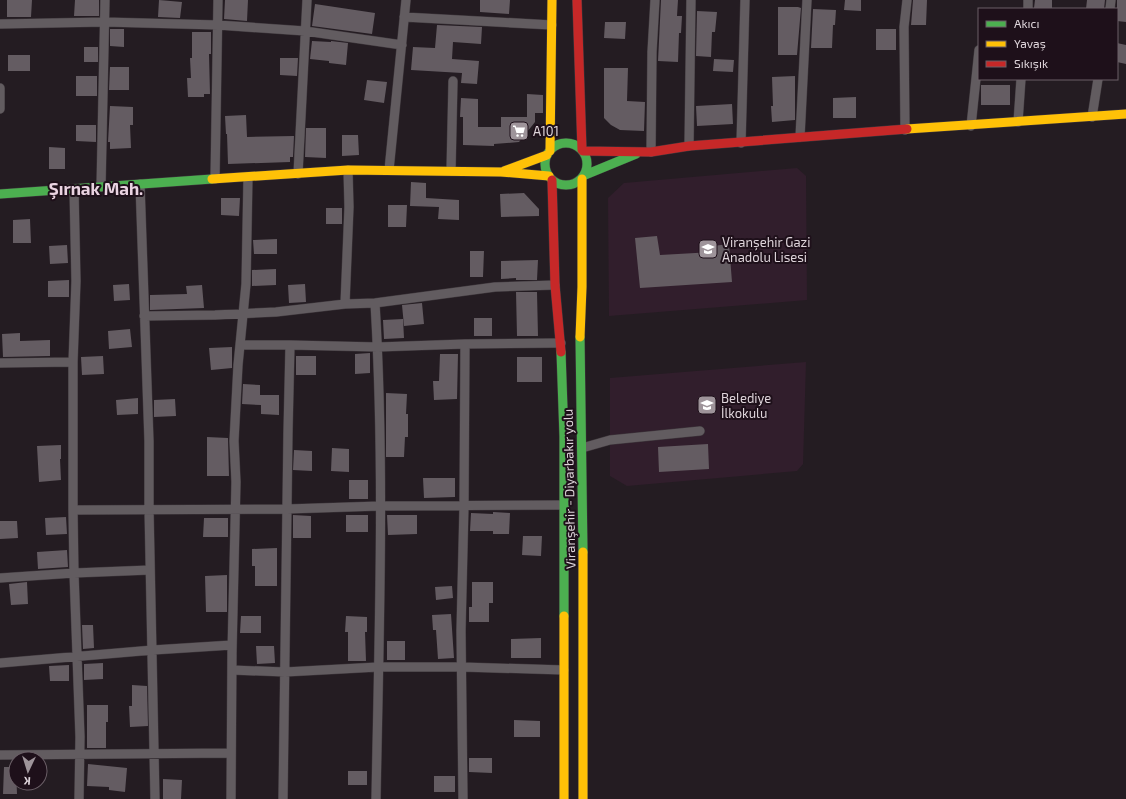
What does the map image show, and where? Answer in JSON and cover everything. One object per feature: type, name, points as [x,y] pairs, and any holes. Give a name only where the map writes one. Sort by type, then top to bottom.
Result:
[{"type":"main road","points":[[550,178],[545,166],[549,153],[552,0]]},
{"type":"main road","points":[[577,0],[582,151],[588,163],[583,177]]},
{"type":"main road","points":[[501,172],[549,153],[555,147],[566,143],[572,144],[582,151],[651,152],[689,146],[800,137],[1126,114]]},
{"type":"main road","points":[[0,194],[348,170],[501,172],[550,178],[558,184],[570,185],[583,177],[639,152]]},
{"type":"main road","name":"Viranşehir - Diyarbakır yolu","points":[[583,177],[580,349],[582,448],[583,799]]},
{"type":"main road","name":"Viranşehir - Diyarbakır yolu","points":[[550,178],[555,285],[561,344],[565,505],[564,799]]},
{"type":"street","points":[[101,187],[105,0]]},
{"type":"street","points":[[215,179],[218,0]]},
{"type":"street","points":[[298,174],[307,0]]},
{"type":"street","points":[[389,170],[406,0]]},
{"type":"street","points":[[651,152],[654,0]]},
{"type":"street","points":[[689,146],[691,0]]},
{"type":"street","points":[[740,143],[745,0]]},
{"type":"street","points":[[800,137],[807,0]]},
{"type":"street","points":[[905,130],[904,27],[907,0]]},
{"type":"street","points":[[404,17],[552,25]]},
{"type":"street","points":[[0,24],[105,22],[218,25],[305,31],[402,45]]},
{"type":"street","points":[[971,126],[978,60]]},
{"type":"street","points":[[1018,122],[1021,80]]},
{"type":"street","points":[[1092,116],[1098,80]]},
{"type":"street","points":[[451,171],[453,81]]},
{"type":"street","points":[[0,88],[0,108]]},
{"type":"street","points":[[345,304],[349,207],[348,170]]},
{"type":"street","points":[[231,799],[235,510],[234,441],[238,366],[246,284],[248,177]]},
{"type":"street","points":[[140,184],[149,441],[155,799]]},
{"type":"street","points":[[74,189],[76,281],[73,362],[73,510],[80,755],[79,799]]},
{"type":"street","points":[[144,316],[243,314],[345,304],[375,303],[495,288],[555,285]]},
{"type":"street","points":[[375,303],[378,347],[380,506],[376,799]]},
{"type":"street","points":[[240,345],[378,347],[465,344],[561,344]]},
{"type":"street","points":[[463,799],[461,631],[464,506],[465,344]]},
{"type":"street","points":[[283,799],[290,345]]},
{"type":"street","points":[[0,363],[73,362]]},
{"type":"street","points":[[582,448],[610,440],[700,431]]},
{"type":"street","points":[[73,510],[235,510],[380,506],[565,505]]},
{"type":"street","points":[[0,578],[150,570]]},
{"type":"street","points":[[0,663],[232,645]]},
{"type":"street","points":[[232,670],[285,672],[378,668],[462,667],[564,670]]},
{"type":"street","points":[[0,755],[232,753]]},
{"type":"shaded area","name":"Viranşehir Gazi Anadolu Lisesi","points":[[797,168],[806,176],[807,300],[609,316],[608,198],[624,183]]},
{"type":"shaded area","name":"Belediye İlkokulu","points":[[806,362],[803,464],[797,471],[627,486],[610,476],[610,378]]},
{"type":"building","points":[[7,0],[32,0],[31,17],[7,17]]},
{"type":"building","points":[[75,0],[99,0],[99,16],[74,16]]},
{"type":"building","points":[[159,0],[182,2],[180,18],[158,17]]},
{"type":"building","points":[[225,0],[248,0],[247,21],[224,19]]},
{"type":"building","points":[[480,0],[510,0],[509,14],[480,12]]},
{"type":"building","points":[[661,0],[678,0],[677,16],[682,16],[681,33],[679,33],[678,62],[658,61]]},
{"type":"building","points":[[845,0],[861,0],[861,11],[844,10]]},
{"type":"building","points":[[913,0],[927,0],[926,25],[911,25]]},
{"type":"building","points":[[1035,0],[1052,0],[1052,8],[1034,8]]},
{"type":"building","points":[[1087,0],[1105,0],[1104,8],[1086,8]]},
{"type":"building","points":[[1117,0],[1126,0],[1126,22],[1118,21]]},
{"type":"building","points":[[315,4],[375,13],[372,34],[312,26]]},
{"type":"building","points":[[778,7],[801,8],[797,55],[778,55]]},
{"type":"building","points":[[813,9],[836,10],[835,25],[833,25],[832,48],[811,48]]},
{"type":"building","points":[[697,11],[717,12],[715,32],[712,32],[711,57],[696,56]]},
{"type":"building","points":[[605,22],[626,22],[625,39],[604,38]]},
{"type":"building","points":[[437,25],[482,27],[481,44],[453,42],[452,59],[479,61],[477,84],[461,83],[462,73],[411,70],[413,47],[435,48]]},
{"type":"building","points":[[110,29],[124,29],[124,47],[110,46]]},
{"type":"building","points":[[876,29],[896,29],[896,50],[876,50]]},
{"type":"building","points":[[192,32],[211,32],[211,54],[209,54],[210,94],[204,94],[204,97],[188,97],[187,78],[191,78],[190,58],[192,58]]},
{"type":"building","points":[[312,41],[348,43],[346,65],[310,59]]},
{"type":"building","points":[[1118,43],[1126,45],[1126,64],[1118,62]]},
{"type":"building","points":[[84,47],[98,47],[98,62],[84,62]]},
{"type":"building","points":[[8,55],[30,55],[30,71],[8,71]]},
{"type":"building","points":[[280,58],[298,58],[297,76],[280,75]]},
{"type":"building","points":[[714,59],[734,60],[733,72],[713,71]]},
{"type":"building","points":[[110,67],[129,67],[129,90],[109,90]]},
{"type":"building","points":[[604,68],[628,68],[627,101],[645,102],[644,131],[620,130],[611,125],[604,118]]},
{"type":"building","points":[[76,76],[97,76],[97,96],[76,96]]},
{"type":"building","points":[[795,76],[795,120],[772,122],[772,77]]},
{"type":"building","points":[[367,80],[387,82],[384,103],[364,100]]},
{"type":"building","points":[[981,85],[1010,85],[1010,105],[981,105]]},
{"type":"building","points":[[527,94],[543,95],[543,113],[535,113],[535,122],[519,142],[494,144],[494,146],[463,145],[463,117],[460,117],[461,98],[478,99],[478,127],[501,127],[501,117],[527,117]]},
{"type":"building","points":[[856,97],[856,118],[833,118],[833,98]]},
{"type":"building","points":[[732,104],[733,124],[697,126],[696,106]]},
{"type":"building","points":[[110,106],[133,107],[133,125],[130,125],[131,148],[110,149],[110,142],[108,142]]},
{"type":"building","points":[[246,115],[247,137],[294,136],[293,157],[290,157],[290,162],[228,164],[225,116]]},
{"type":"building","points":[[76,125],[96,125],[96,142],[76,141]]},
{"type":"building","points":[[306,128],[326,128],[326,158],[305,157]]},
{"type":"building","points":[[342,135],[358,135],[359,155],[342,156]]},
{"type":"building","points":[[49,147],[65,148],[65,169],[49,169]]},
{"type":"building","points":[[411,182],[426,183],[426,198],[459,200],[459,220],[438,219],[439,207],[410,206]]},
{"type":"building","points":[[524,193],[539,209],[539,216],[501,217],[500,194]]},
{"type":"building","points":[[221,198],[240,198],[239,216],[221,215]]},
{"type":"building","points":[[388,205],[407,205],[406,227],[388,227]]},
{"type":"building","points":[[326,208],[342,208],[342,224],[326,224]]},
{"type":"building","points":[[30,219],[31,243],[13,243],[13,220]]},
{"type":"building","points":[[657,236],[660,255],[713,252],[713,246],[729,244],[732,282],[640,288],[635,238]]},
{"type":"building","points":[[277,239],[277,254],[254,254],[253,240]]},
{"type":"building","points":[[67,245],[68,263],[50,264],[49,246]]},
{"type":"building","points":[[470,251],[484,251],[483,277],[470,277]]},
{"type":"building","points":[[538,260],[537,280],[516,280],[516,278],[501,279],[501,261]]},
{"type":"building","points":[[276,269],[276,285],[252,286],[252,270]]},
{"type":"building","points":[[69,280],[69,297],[48,297],[48,281]]},
{"type":"building","points":[[129,284],[130,300],[114,301],[113,285]]},
{"type":"building","points":[[305,284],[306,302],[289,303],[288,285]]},
{"type":"building","points":[[202,285],[204,308],[150,310],[150,295],[187,294],[186,286]]},
{"type":"building","points":[[516,292],[537,292],[538,336],[517,336]]},
{"type":"building","points":[[422,303],[424,324],[404,326],[402,305]]},
{"type":"building","points":[[474,318],[492,318],[492,336],[474,336]]},
{"type":"building","points":[[403,319],[404,338],[384,339],[383,320]]},
{"type":"building","points":[[130,329],[132,347],[109,349],[108,331]]},
{"type":"building","points":[[20,333],[20,341],[50,340],[50,356],[3,357],[2,334]]},
{"type":"building","points":[[232,347],[232,368],[211,370],[209,348]]},
{"type":"building","points":[[370,353],[370,373],[355,374],[355,354]]},
{"type":"building","points":[[440,354],[458,354],[457,399],[434,400],[433,381],[439,381]]},
{"type":"building","points":[[103,356],[104,374],[82,375],[81,357]]},
{"type":"building","points":[[296,356],[316,356],[316,375],[296,375]]},
{"type":"building","points":[[517,357],[542,357],[542,382],[517,382]]},
{"type":"building","points":[[243,384],[260,385],[260,395],[279,395],[279,415],[261,414],[261,405],[242,404]]},
{"type":"building","points":[[386,393],[407,394],[406,414],[408,414],[408,437],[405,437],[404,457],[386,457]]},
{"type":"building","points":[[138,398],[138,414],[117,415],[116,400]]},
{"type":"building","points":[[175,399],[176,416],[154,417],[154,400]]},
{"type":"building","points":[[207,437],[228,438],[229,476],[207,476]]},
{"type":"building","points":[[708,444],[709,469],[659,472],[658,447]]},
{"type":"building","points":[[61,445],[61,480],[39,482],[37,446]]},
{"type":"building","points":[[332,448],[349,449],[349,472],[331,471]]},
{"type":"building","points":[[294,450],[312,451],[312,471],[293,470]]},
{"type":"building","points":[[423,478],[455,478],[455,497],[424,498]]},
{"type":"building","points":[[349,480],[368,480],[368,499],[349,499]]},
{"type":"building","points":[[493,512],[510,513],[509,534],[493,534],[493,531],[470,531],[471,513],[493,514]]},
{"type":"building","points":[[293,515],[311,516],[311,538],[293,538]]},
{"type":"building","points":[[346,515],[368,515],[368,532],[346,532]]},
{"type":"building","points":[[387,515],[417,515],[417,534],[388,535]]},
{"type":"building","points":[[66,517],[67,534],[46,535],[45,518]]},
{"type":"building","points":[[204,518],[228,518],[228,537],[203,537]]},
{"type":"building","points":[[0,521],[17,521],[18,538],[0,539]]},
{"type":"building","points":[[523,536],[542,536],[541,556],[522,555]]},
{"type":"building","points":[[277,548],[277,586],[255,586],[255,566],[252,566],[252,549]]},
{"type":"building","points":[[67,550],[68,567],[38,569],[37,552]]},
{"type":"building","points":[[227,575],[227,612],[206,612],[205,576]]},
{"type":"building","points":[[27,582],[28,604],[11,605],[9,584]]},
{"type":"building","points":[[472,582],[493,582],[493,603],[489,603],[489,622],[469,622],[469,607],[472,607]]},
{"type":"building","points":[[452,586],[453,598],[436,600],[435,587]]},
{"type":"building","points":[[451,614],[454,658],[438,659],[436,630],[433,630],[432,615]]},
{"type":"building","points":[[241,616],[261,616],[261,633],[240,633]]},
{"type":"building","points":[[346,616],[367,617],[367,632],[365,632],[366,661],[348,661],[348,632],[345,632]]},
{"type":"building","points":[[82,625],[93,625],[94,648],[83,649]]},
{"type":"building","points":[[541,638],[541,658],[511,658],[511,639]]},
{"type":"building","points":[[387,641],[405,641],[405,660],[387,660]]},
{"type":"building","points":[[256,646],[274,646],[275,663],[257,664]]},
{"type":"building","points":[[103,663],[103,679],[84,680],[84,664]]},
{"type":"building","points":[[69,665],[69,681],[50,681],[49,666]]},
{"type":"building","points":[[132,685],[147,686],[148,726],[130,727],[129,706],[132,706]]},
{"type":"building","points":[[87,705],[108,705],[108,722],[106,722],[106,748],[87,748]]},
{"type":"building","points":[[514,720],[540,721],[540,737],[514,737]]},
{"type":"building","points":[[469,758],[492,758],[492,773],[469,772]]},
{"type":"building","points":[[88,764],[127,768],[125,792],[109,790],[109,787],[87,786]]},
{"type":"building","points":[[4,767],[8,767],[8,791],[17,791],[17,794],[3,794]]},
{"type":"building","points":[[348,771],[367,771],[367,785],[348,785]]},
{"type":"building","points":[[434,776],[455,776],[455,792],[434,792]]},
{"type":"building","points":[[163,779],[182,780],[181,799],[163,799]]},
{"type":"traffic: fast","points":[[562,143],[570,143],[581,149],[587,160],[587,164],[587,168],[581,179],[570,185],[562,185],[551,179],[545,168],[545,160],[551,149],[562,143]]},
{"type":"traffic: fast","points":[[585,175],[636,154]]},
{"type":"traffic: fast","points":[[0,194],[212,179]]},
{"type":"traffic: fast","points":[[580,337],[583,552]]},
{"type":"traffic: fast","points":[[561,352],[564,437],[564,616]]},
{"type":"traffic: slow","points":[[550,151],[552,0]]},
{"type":"traffic: slow","points":[[907,129],[1126,114]]},
{"type":"traffic: slow","points":[[504,171],[547,155]]},
{"type":"traffic: slow","points":[[212,179],[348,170],[501,172],[549,176]]},
{"type":"traffic: slow","points":[[580,337],[582,287],[582,179]]},
{"type":"traffic: slow","points":[[583,552],[583,799]]},
{"type":"traffic: slow","points":[[564,616],[564,799]]},
{"type":"traffic: jam","points":[[577,0],[582,150]]},
{"type":"traffic: jam","points":[[583,151],[651,152],[689,146],[907,129]]},
{"type":"traffic: jam","points":[[552,180],[555,285],[561,352]]},
{"type":"place","name":"A101","points":[[519,131]]},
{"type":"place","name":"Viranşehir Gazi Anadolu Lisesi","points":[[708,249]]},
{"type":"place","name":"Belediye İlkokulu","points":[[707,405]]},
{"type":"district","name":"Şırnak Mah.","points":[[96,189]]}]
